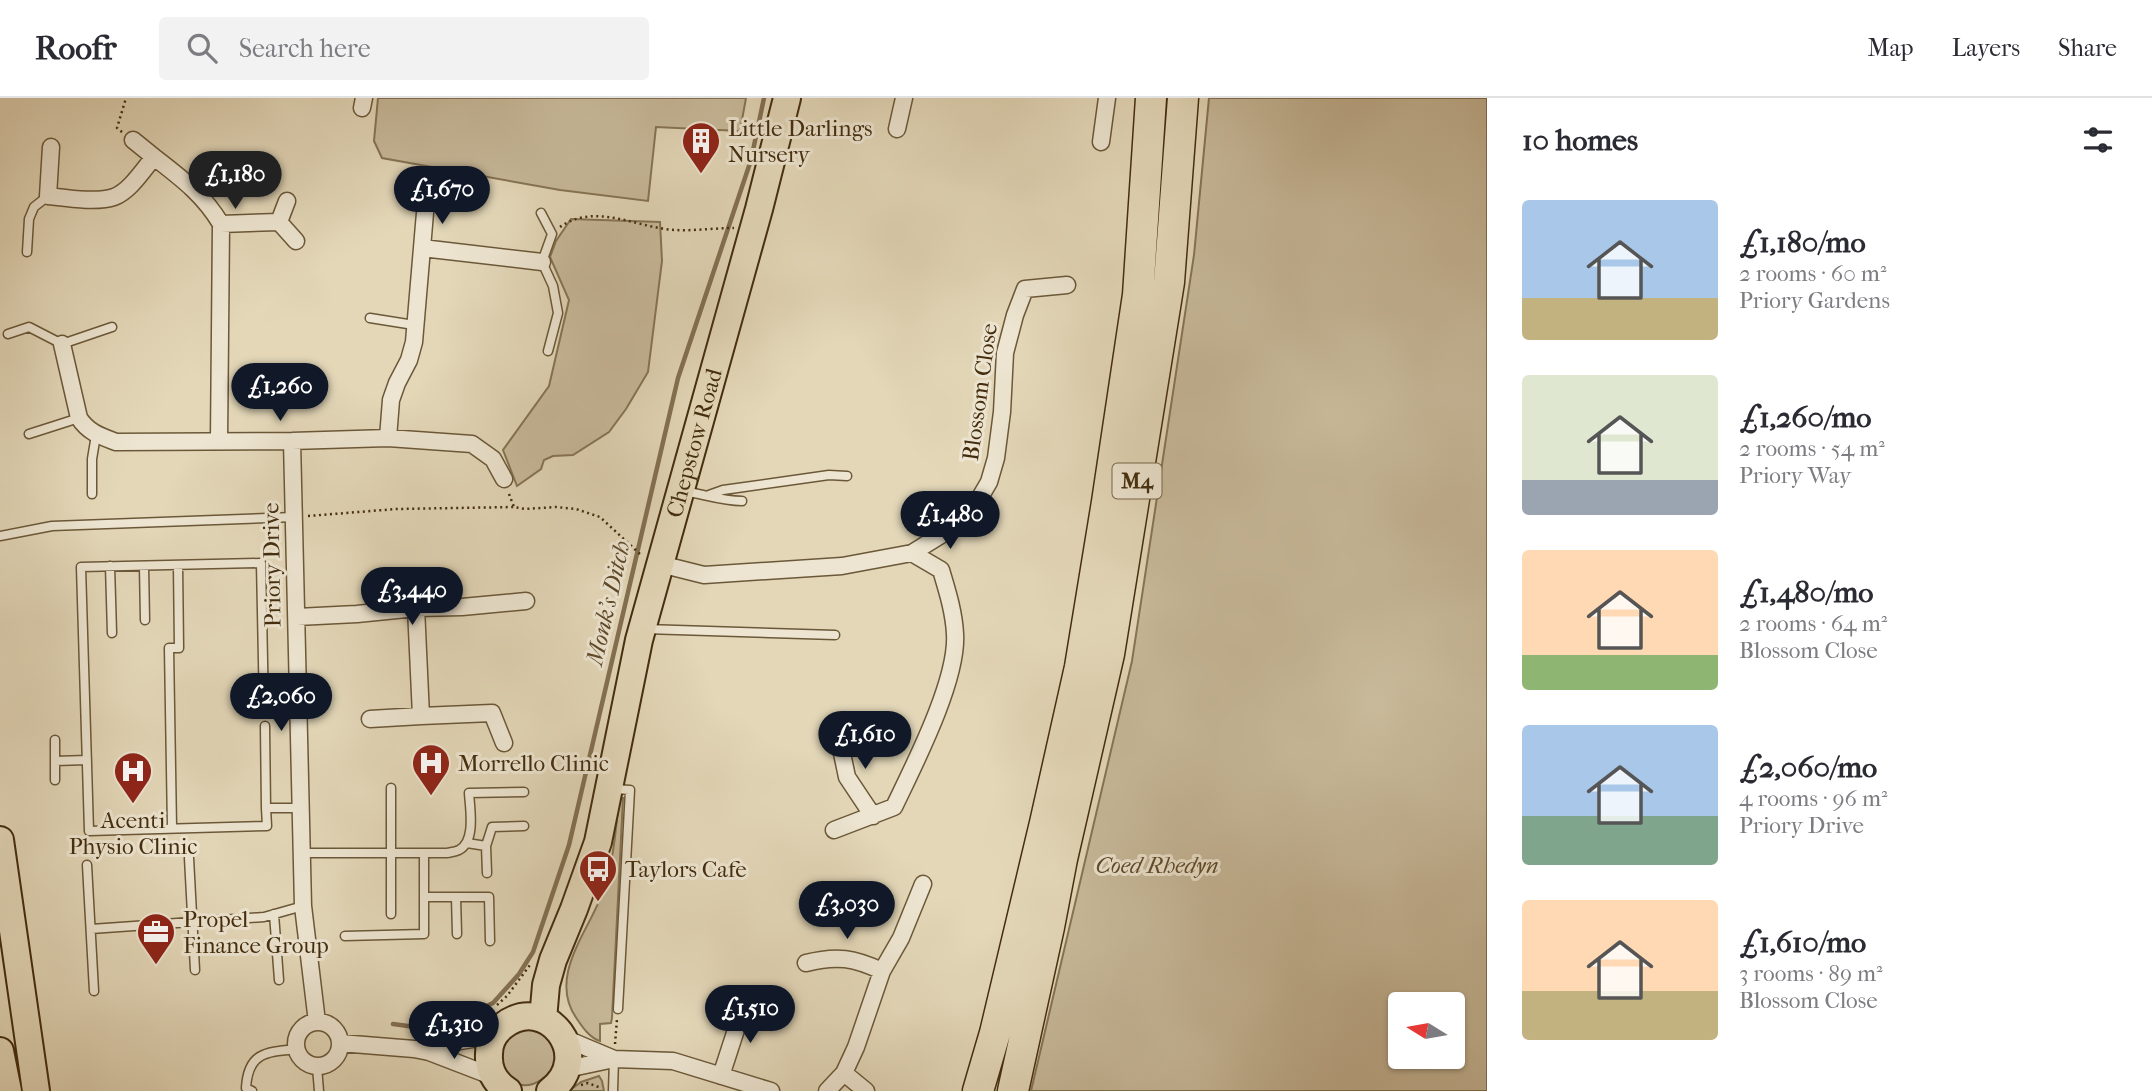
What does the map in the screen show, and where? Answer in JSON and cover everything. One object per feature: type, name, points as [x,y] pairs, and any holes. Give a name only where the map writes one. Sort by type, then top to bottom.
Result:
[{"type":"highway","name":"M4","points":[[978,1091],[995,1033],[1080,667],[1138,295],[1152,98]]},
{"type":"highway","name":"M4","points":[[1013,1091],[1109,654],[1169,282],[1183,98]]},
{"type":"highway","name":"M4","points":[[958,1091],[1045,823]]},
{"type":"highway","name":"M4","points":[[995,1091],[1062,859]]},
{"type":"main road","name":"Chepstow Road","points":[[543,1019],[546,985],[553,960],[598,842],[642,629],[652,561],[680,491],[759,209],[787,98]]},
{"type":"main road","points":[[0,840],[36,1091]]},
{"type":"main road","points":[[501,1084],[489,1064],[492,1039],[499,1029],[509,1022],[520,1017],[532,1017],[543,1019],[559,1030],[564,1038],[569,1058],[562,1085]]},
{"type":"main road","points":[[0,1051],[8,1091]]},
{"type":"street","points":[[897,129],[904,98]]},
{"type":"street","points":[[1101,142],[1107,98]]},
{"type":"street","points":[[132,140],[199,194],[221,224],[219,441]]},
{"type":"street","points":[[51,147],[48,195],[81,200],[114,197],[128,187],[154,157]]},
{"type":"street","points":[[279,222],[287,201]]},
{"type":"street","points":[[388,438],[391,400],[409,360],[414,341],[426,201]]},
{"type":"street","points":[[221,224],[279,222]]},
{"type":"street","points":[[279,222],[296,242]]},
{"type":"street","points":[[422,248],[542,262]]},
{"type":"street","name":"Blossom Close","points":[[652,561],[704,575],[842,566],[912,552],[954,527],[975,506],[989,482],[996,458],[1002,412],[1005,353],[1025,289],[1067,285]]},
{"type":"street","points":[[62,344],[79,418],[85,427],[96,435],[116,442],[388,438],[472,444],[493,459],[504,478]]},
{"type":"street","name":"Priory Drive","points":[[292,441],[303,906],[317,1022]]},
{"type":"street","points":[[834,830],[894,807],[953,667],[956,635],[941,570],[912,552]]},
{"type":"street","points":[[297,617],[526,601]]},
{"type":"street","points":[[416,608],[421,716]]},
{"type":"street","points":[[370,719],[492,713],[504,743]]},
{"type":"street","points":[[838,734],[847,777],[873,816]]},
{"type":"street","points":[[827,1091],[844,1073],[856,1047],[882,971],[901,938],[923,884]]},
{"type":"street","points":[[806,963],[833,957],[860,961],[882,971]]},
{"type":"street","points":[[721,1076],[745,1002]]},
{"type":"street","points":[[317,1022],[330,1026],[339,1037],[340,1043],[339,1051],[331,1062],[317,1067],[303,1062],[296,1049],[296,1036],[310,1023],[317,1022]]},
{"type":"street","points":[[414,1049],[478,1038],[492,1039]]},
{"type":"street","points":[[564,1038],[614,1059],[673,1061],[771,1091]]},
{"type":"street","points":[[340,1043],[429,1052],[501,1084]]},
{"type":"street","points":[[562,1085],[614,1059]]},
{"type":"street","points":[[844,1073],[866,1091]]},
{"type":"lane","points":[[27,252],[29,219],[34,206],[48,195]]},
{"type":"lane","points":[[541,213],[552,234],[542,262],[552,286],[558,313],[548,351]]},
{"type":"lane","points":[[370,318],[414,325]]},
{"type":"lane","points":[[8,334],[29,327],[62,344],[112,327]]},
{"type":"lane","points":[[29,434],[79,418]]},
{"type":"lane","points":[[92,494],[92,459],[96,435]]},
{"type":"lane","points":[[709,495],[723,490],[823,475],[848,476]]},
{"type":"lane","points":[[680,491],[709,495],[727,501],[742,500]]},
{"type":"lane","points":[[0,536],[51,526],[294,517]]},
{"type":"lane","points":[[264,710],[261,563],[81,567],[89,831],[267,826],[265,726]]},
{"type":"lane","points":[[172,828],[169,648],[179,648],[178,565]]},
{"type":"lane","points":[[110,566],[112,633]]},
{"type":"lane","points":[[144,566],[145,620]]},
{"type":"lane","points":[[642,629],[835,635]]},
{"type":"lane","points":[[55,740],[55,780]]},
{"type":"lane","points":[[55,761],[87,760]]},
{"type":"lane","points":[[391,788],[391,914]]},
{"type":"lane","points":[[609,789],[630,790],[618,1009]]},
{"type":"lane","points":[[302,853],[447,853],[459,850],[467,843],[470,832],[469,793],[524,792]]},
{"type":"lane","points":[[267,808],[301,808]]},
{"type":"lane","points":[[486,873],[486,846],[492,827],[524,826]]},
{"type":"lane","points":[[467,843],[486,846]]},
{"type":"lane","points":[[345,936],[424,934],[424,853]]},
{"type":"lane","points":[[189,858],[195,970]]},
{"type":"lane","points":[[87,865],[94,991]]},
{"type":"lane","points":[[424,897],[489,897],[490,941]]},
{"type":"lane","points":[[456,897],[457,934]]},
{"type":"lane","points":[[91,929],[274,914],[303,906]]},
{"type":"lane","points":[[274,914],[279,980]]},
{"type":"lane","points":[[252,1091],[246,1088],[247,1073],[256,1059],[266,1052],[296,1049]]},
{"type":"lane","points":[[613,1091],[614,1059]]},
{"type":"lane","points":[[317,1067],[319,1091]]},
{"type":"path","points":[[126,98],[117,128],[132,140]]},
{"type":"path","points":[[552,234],[571,219],[589,216],[674,230],[729,228]]},
{"type":"path","points":[[504,478],[514,507]]},
{"type":"path","points":[[294,517],[396,509],[576,509],[600,517],[630,546],[652,561]]},
{"type":"path","points":[[614,1059],[618,1009]]},
{"type":"path","points":[[562,1085],[588,1083],[605,1091]]},
{"type":"green space","points":[[378,98],[746,98],[740,131],[656,127],[648,201],[560,190],[382,158],[374,141]]},
{"type":"green space","name":"Coed Rhedyn","points":[[1209,98],[1487,98],[1487,1091],[1031,1091],[1132,661],[1194,255]]},
{"type":"green space","points":[[571,219],[660,222],[662,261],[648,372],[609,432],[573,455],[553,456],[544,460],[541,469],[517,486],[503,450],[549,386],[569,300],[550,257],[556,241]]},
{"type":"green space","points":[[619,798],[623,798],[612,1018],[611,1023],[600,1024],[600,1041],[590,1035],[577,1019],[569,1003],[566,986],[574,953],[604,889],[614,844]]},
{"type":"green space","points":[[536,1029],[553,1043],[556,1064],[544,1078],[533,1084],[514,1083],[499,1066],[504,1041],[511,1034]]},
{"type":"green space","points":[[599,1076],[604,1091],[569,1091],[581,1082]]},
{"type":"waterway","name":"Monk's Ditch","points":[[393,1024],[437,1030],[493,1003],[519,974],[533,952],[569,845],[678,378],[751,160],[764,98]]},
{"type":"place","name":"Little Darlings Nursery","points":[[701,175]]},
{"type":"place","name":"Morrello Clinic","points":[[431,797]]},
{"type":"place","name":"Acenti Physio Clinic","points":[[133,805]]},
{"type":"place","name":"Taylors Cafe","points":[[598,903]]},
{"type":"place","name":"Propel Finance Group","points":[[156,966]]}]
